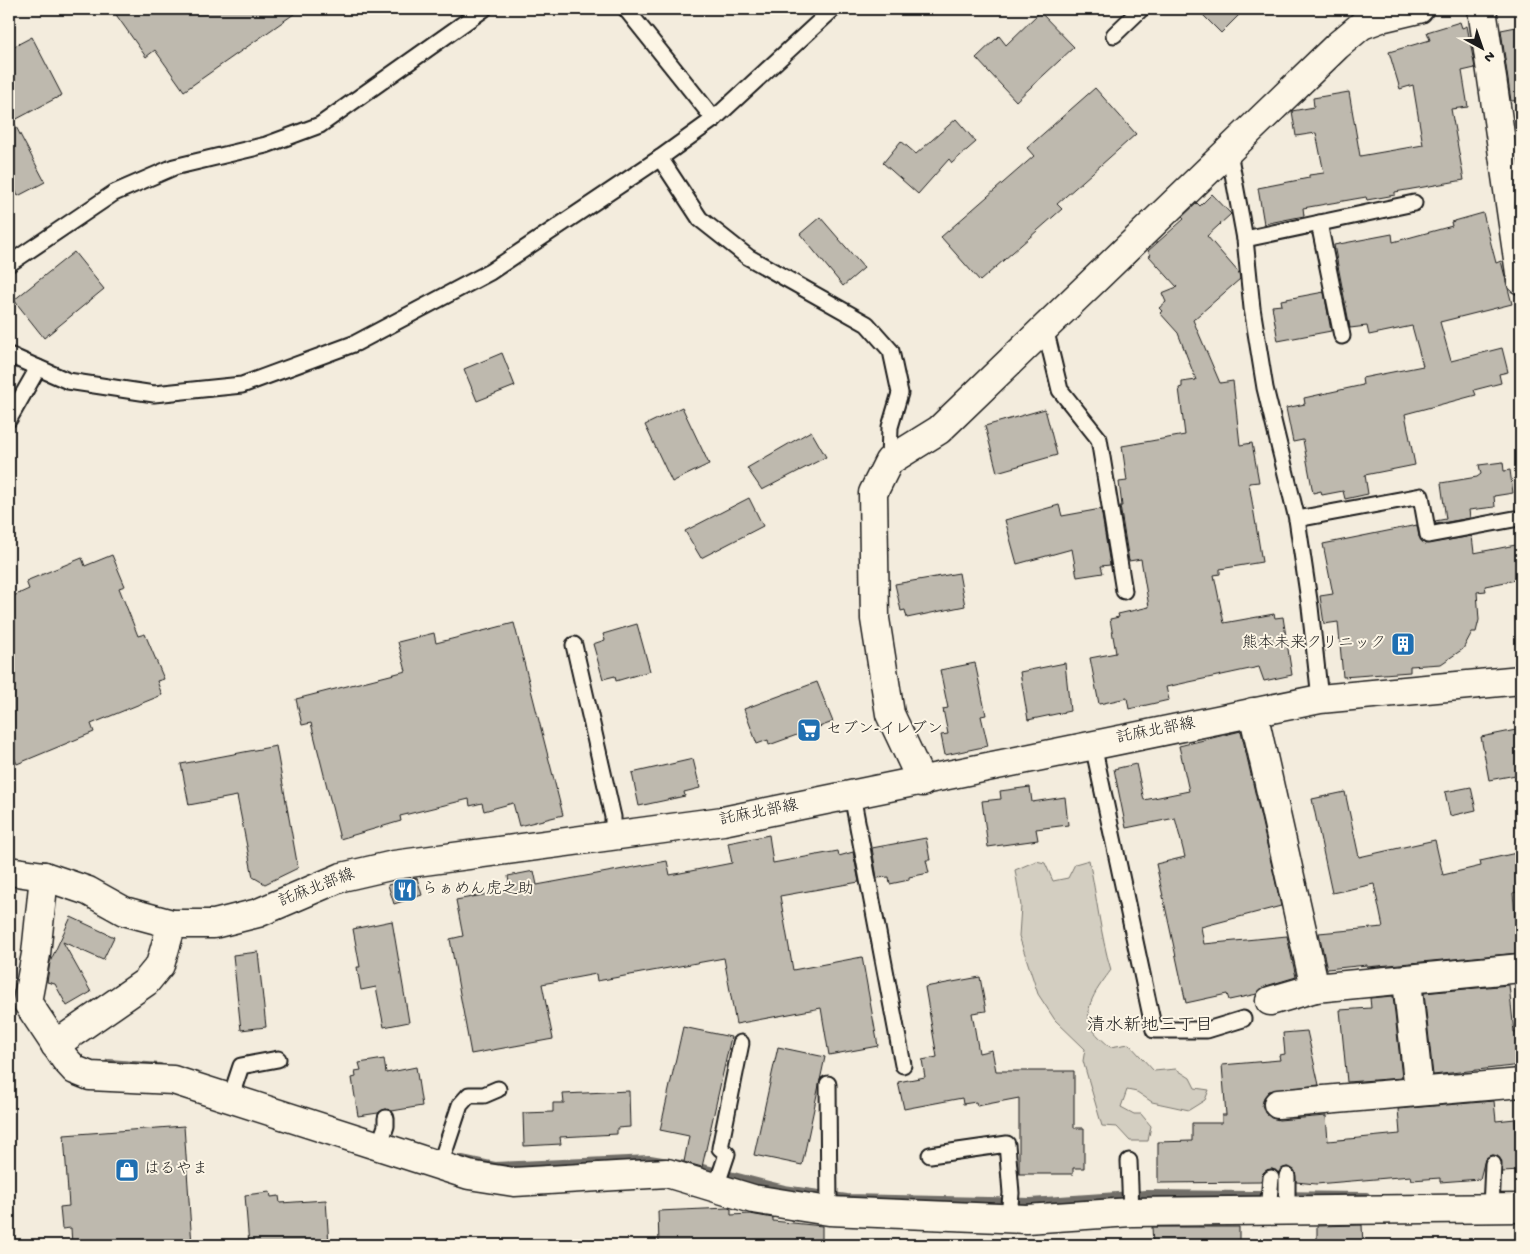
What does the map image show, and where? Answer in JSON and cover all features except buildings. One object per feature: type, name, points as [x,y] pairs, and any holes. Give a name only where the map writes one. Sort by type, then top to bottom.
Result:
[{"type":"street","points":[[922,782],[890,714],[875,619],[874,493],[889,460],[940,430],[1337,46],[1362,25],[1381,18],[1419,9]]},
{"type":"street","points":[[1482,9],[1521,274]]},
{"type":"street","name":"託麻北部線","points":[[9,871],[44,876],[88,891],[124,911],[172,924],[214,924],[258,913],[342,877],[394,865],[723,821],[922,782],[1320,699],[1521,680]]},
{"type":"street","points":[[1253,712],[1314,988]]},
{"type":"street","points":[[44,876],[36,954],[27,1002],[74,1070],[90,1076],[173,1080],[233,1090],[383,1133],[443,1155],[469,1175],[514,1182],[667,1174],[719,1176],[753,1198],[1010,1207],[1278,1194],[1492,1198],[1521,1208]]},
{"type":"street","points":[[55,1045],[146,982],[160,964],[172,924]]},
{"type":"street","points":[[1270,1002],[1314,988],[1521,968]]},
{"type":"street","points":[[1407,980],[1420,1090]]},
{"type":"street","points":[[1278,1104],[1420,1090],[1521,1083]]},
{"type":"lane","points":[[9,264],[114,192],[174,167],[266,145],[320,125],[484,9]]},
{"type":"lane","points":[[626,9],[714,119]]},
{"type":"lane","points":[[9,355],[68,381],[154,394],[242,385],[356,343],[490,272],[660,158],[714,119],[833,9]]},
{"type":"lane","points":[[1114,35],[1141,9]]},
{"type":"lane","points":[[1229,152],[1245,239],[1252,308],[1265,388],[1297,519],[1310,606],[1320,699]]},
{"type":"lane","points":[[660,158],[700,219],[748,257],[867,324],[891,351],[900,393],[890,427],[889,460]]},
{"type":"lane","points":[[1245,239],[1414,203]]},
{"type":"lane","points":[[1319,223],[1342,336]]},
{"type":"lane","points":[[1045,328],[1060,390],[1098,439],[1124,591]]},
{"type":"lane","points":[[9,419],[38,368]]},
{"type":"lane","points":[[1297,519],[1421,496],[1428,535],[1514,518]]},
{"type":"lane","points":[[574,646],[613,817],[613,836]]},
{"type":"lane","points":[[1093,745],[1154,1030],[1207,1030],[1243,1019]]},
{"type":"lane","points":[[852,796],[903,1064]]},
{"type":"lane","points":[[719,1176],[727,1154],[720,1148],[741,1043]]},
{"type":"lane","points":[[233,1090],[241,1066],[278,1059]]},
{"type":"lane","points":[[828,1084],[830,1200]]},
{"type":"lane","points":[[443,1155],[460,1105],[469,1095],[484,1095],[498,1090]]},
{"type":"lane","points":[[930,1155],[1007,1144],[1010,1207]]},
{"type":"lane","points":[[1129,1161],[1131,1201]]},
{"type":"lane","points":[[1492,1198],[1493,1164]]},
{"type":"shaded area","points":[[1089,860],[1104,943],[1111,970],[1097,991],[1090,1006],[1090,1022],[1093,1030],[1110,1047],[1129,1044],[1154,1071],[1176,1069],[1190,1078],[1195,1088],[1209,1090],[1205,1100],[1189,1110],[1152,1102],[1137,1092],[1127,1090],[1121,1107],[1134,1114],[1141,1114],[1151,1126],[1148,1141],[1130,1141],[1117,1127],[1102,1126],[1083,1061],[1085,1049],[1055,1020],[1038,994],[1019,936],[1021,906],[1015,870],[1036,861],[1045,863],[1053,881],[1068,878],[1075,864]]},
{"type":"waterway","points":[[109,1063],[160,1067]]},
{"type":"waterway","points":[[462,1159],[495,1166],[650,1159],[698,1167],[784,1189],[847,1198],[1031,1202],[1146,1194],[1366,1196]]},
{"type":"place","name":"熊本未来クリニック","points":[[1403,644]]},
{"type":"place","name":"セブン-イレブン","points":[[809,730]]},
{"type":"place","name":"らぁめん虎之助","points":[[405,890]]},
{"type":"place","name":"はるやま","points":[[127,1170]]},
{"type":"district","name":"清水新地三丁目","points":[[1150,1026]]}]
